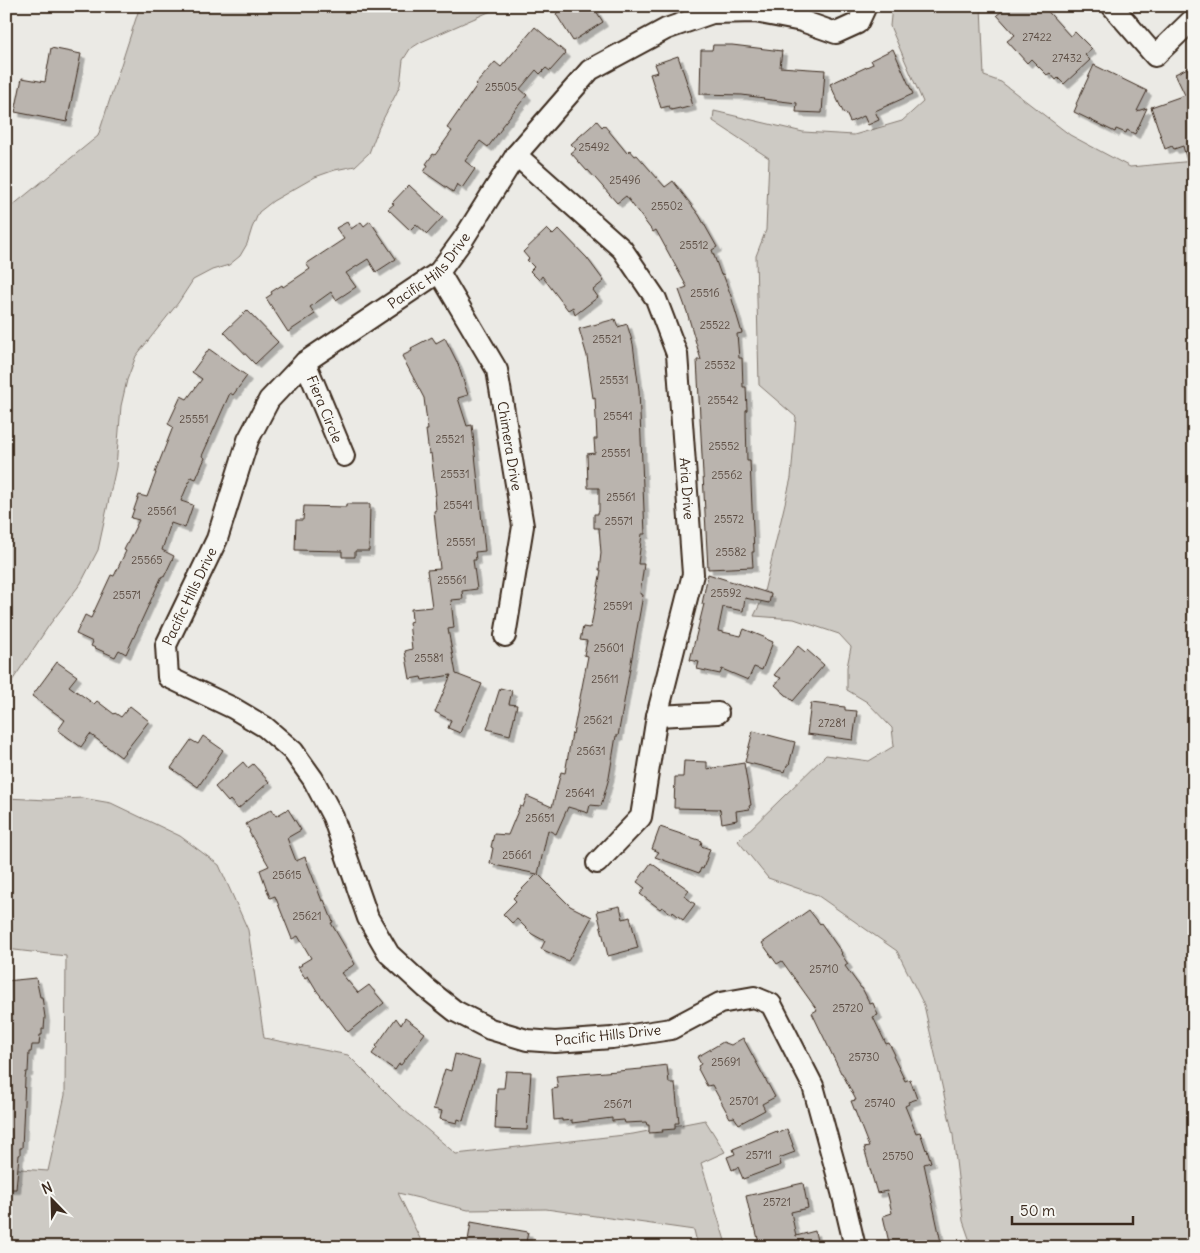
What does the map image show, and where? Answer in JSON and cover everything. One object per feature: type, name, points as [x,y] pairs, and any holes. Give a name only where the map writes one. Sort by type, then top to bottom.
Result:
[{"type":"street","name":"Pacific Hills Drive","points":[[854,1247],[842,1192],[813,1086],[771,1004],[754,997],[720,1004],[672,1028],[612,1038],[555,1042],[527,1040],[490,1029],[455,1011],[426,988],[389,954],[368,918],[333,818],[313,779],[292,751],[265,727],[233,708],[168,677],[166,645],[217,539],[248,440],[269,400],[305,362],[439,272],[464,238],[516,155],[590,70],[666,28],[712,13],[755,12],[802,21],[836,33],[858,23],[866,6]]},
{"type":"street","points":[[1112,6],[1155,56],[1194,18]]},
{"type":"street","name":"Aria Drive","points":[[516,155],[622,249],[656,299],[677,354],[693,574],[657,716],[641,817],[597,863]]},
{"type":"street","name":"Chimera Drive","points":[[439,272],[497,370],[523,526],[505,636]]},
{"type":"street","name":"Fiera Circle","points":[[305,362],[344,456]]},
{"type":"street","points":[[657,716],[718,713]]},
{"type":"shaded area","points":[[140,6],[494,6],[491,11],[421,42],[410,49],[403,60],[400,85],[379,127],[369,153],[355,166],[315,177],[273,201],[259,212],[247,244],[240,256],[229,265],[212,270],[193,280],[178,303],[136,356],[127,380],[121,406],[116,467],[98,550],[81,583],[50,624],[6,690],[6,206],[12,206],[98,136]]},
{"type":"shaded area","points":[[892,6],[981,6],[984,76],[1001,82],[1070,135],[1130,167],[1194,161],[1194,1247],[972,1247],[963,1221],[953,1135],[924,1005],[897,951],[817,895],[768,878],[738,841],[826,755],[869,761],[894,746],[892,728],[867,702],[847,690],[847,667],[851,647],[839,634],[794,619],[754,616],[762,600],[791,478],[796,417],[759,385],[756,256],[766,230],[769,158],[713,121],[714,111],[803,132],[854,135],[902,121],[923,102],[890,26]]},
{"type":"shaded area","points":[[6,798],[48,800],[82,798],[111,803],[180,836],[219,865],[248,930],[264,1038],[348,1055],[398,1105],[456,1154],[633,1134],[705,1120],[725,1152],[701,1163],[727,1247],[698,1247],[694,1230],[546,1209],[468,1210],[398,1193],[424,1247],[6,1247],[6,1168],[48,1171],[65,1095],[66,956],[6,949]]},
{"type":"building","points":[[554,6],[593,6],[603,22],[573,41],[556,14],[558,12]]},
{"type":"building","points":[[1008,6],[1043,6],[1070,36],[1075,32],[1092,49],[1085,55],[1090,60],[1064,84],[1058,78],[1056,80],[1050,73],[1047,75],[1031,59],[1027,63],[1007,41],[1015,35],[997,15]]},
{"type":"building","points":[[535,27],[566,53],[550,71],[546,68],[540,74],[536,70],[520,89],[527,95],[501,127],[488,147],[480,141],[465,161],[475,169],[462,188],[457,184],[453,192],[424,172],[428,165],[426,164],[452,131],[447,128],[476,84],[495,62],[501,67]]},
{"type":"building","points":[[713,45],[732,45],[782,51],[780,67],[825,70],[822,113],[796,112],[797,103],[742,95],[700,94],[701,50],[712,50]]},
{"type":"building","points":[[51,48],[81,54],[67,122],[15,112],[22,78],[45,82]]},
{"type":"building","points":[[893,49],[913,94],[875,111],[879,120],[868,125],[864,116],[850,122],[846,113],[844,114],[830,84],[873,64],[871,60]]},
{"type":"building","points":[[678,56],[692,98],[690,99],[692,106],[671,110],[669,106],[661,108],[650,74],[658,72],[655,64]]},
{"type":"building","points":[[1094,65],[1147,91],[1137,111],[1147,108],[1135,134],[1127,130],[1126,133],[1116,129],[1115,132],[1074,112]]},
{"type":"building","points":[[1194,65],[1194,171],[1190,172],[1183,146],[1174,149],[1172,146],[1165,149],[1151,107],[1185,95],[1175,74]]},
{"type":"building","points":[[597,121],[602,127],[604,125],[627,153],[630,150],[635,156],[637,155],[665,187],[673,181],[699,215],[717,247],[712,250],[731,296],[742,333],[737,334],[739,358],[742,358],[743,387],[746,387],[747,461],[750,461],[753,567],[708,569],[697,360],[701,360],[679,290],[687,287],[656,230],[653,232],[626,196],[617,203],[571,153],[576,149],[571,144]]},
{"type":"building","points":[[409,185],[443,217],[427,234],[416,224],[410,230],[388,209]]},
{"type":"building","points":[[370,221],[396,259],[376,272],[368,259],[346,273],[356,287],[336,300],[331,292],[310,307],[315,314],[288,332],[266,298],[272,294],[271,292],[282,285],[283,287],[310,269],[306,264],[344,239],[336,228],[347,222],[351,229],[361,222],[364,226]]},
{"type":"building","points":[[547,229],[553,235],[559,229],[587,258],[604,281],[593,290],[598,297],[575,315],[573,307],[568,310],[542,276],[539,280],[530,271],[534,267],[527,260],[529,259],[523,252]]},
{"type":"building","points":[[247,310],[278,342],[255,364],[224,332]]},
{"type":"building","points":[[615,319],[618,327],[627,324],[633,344],[639,390],[645,534],[642,534],[638,564],[644,564],[640,594],[643,595],[618,736],[616,736],[609,778],[601,806],[590,805],[588,813],[568,807],[556,834],[548,830],[538,874],[570,906],[592,917],[568,961],[541,949],[545,941],[532,934],[517,919],[512,923],[503,914],[516,901],[513,898],[537,874],[490,863],[493,848],[491,847],[494,834],[508,835],[520,806],[523,807],[527,796],[552,807],[561,772],[565,773],[588,656],[584,655],[587,641],[580,640],[583,627],[591,627],[601,570],[599,570],[601,553],[599,528],[594,528],[594,514],[599,512],[599,488],[588,488],[587,454],[595,453],[594,439],[597,439],[595,397],[593,398],[587,356],[579,329]]},
{"type":"building","points":[[432,337],[436,343],[445,338],[458,364],[468,395],[458,398],[467,426],[472,425],[485,551],[475,552],[476,560],[473,560],[477,589],[462,591],[463,599],[451,600],[454,628],[448,629],[456,674],[482,684],[460,733],[448,728],[451,720],[435,712],[451,675],[422,680],[421,677],[410,679],[405,651],[412,649],[409,622],[412,621],[411,609],[432,607],[427,570],[440,569],[434,511],[436,510],[436,495],[426,430],[428,430],[424,398],[402,356],[412,351],[411,348]]},
{"type":"building","points":[[209,349],[247,376],[233,395],[230,393],[202,456],[205,458],[196,479],[191,477],[181,501],[193,505],[185,528],[171,523],[162,550],[174,556],[164,577],[162,576],[126,654],[119,650],[115,657],[91,646],[93,642],[76,634],[85,615],[91,618],[111,575],[114,576],[126,551],[124,550],[139,520],[131,518],[139,495],[147,497],[173,427],[168,424],[181,396],[187,399],[202,379],[192,372]]},
{"type":"building","points":[[346,504],[370,504],[369,551],[355,551],[355,557],[342,557],[342,551],[295,550],[296,520],[303,520],[304,506],[346,507]]},
{"type":"building","points":[[708,574],[771,594],[769,603],[745,598],[743,611],[723,607],[718,631],[741,636],[744,629],[773,642],[762,670],[754,667],[748,680],[722,669],[720,674],[697,669],[699,662],[690,660],[704,604],[702,604]]},
{"type":"building","points":[[798,646],[805,652],[807,650],[824,665],[793,701],[775,685],[781,678],[774,675]]},
{"type":"building","points":[[57,662],[77,676],[69,686],[94,704],[97,701],[121,717],[130,706],[149,721],[121,757],[90,734],[81,747],[58,730],[65,720],[32,696]]},
{"type":"building","points":[[500,688],[512,691],[509,704],[517,705],[510,735],[487,729]]},
{"type":"building","points":[[811,703],[845,707],[845,710],[857,711],[853,740],[807,734]]},
{"type":"building","points":[[753,731],[795,742],[789,765],[787,765],[785,772],[745,762]]},
{"type":"building","points":[[203,736],[223,750],[198,787],[171,768],[191,740],[198,744]]},
{"type":"building","points":[[684,761],[707,762],[707,769],[744,763],[751,805],[749,806],[750,809],[736,811],[737,820],[722,823],[719,809],[674,808],[675,777],[683,777]]},
{"type":"building","points":[[243,762],[248,768],[253,764],[269,782],[238,809],[230,800],[228,802],[215,787]]},
{"type":"building","points":[[272,809],[276,816],[288,809],[301,830],[287,838],[296,861],[305,857],[322,901],[324,900],[333,922],[331,923],[355,964],[341,973],[358,993],[369,985],[384,1003],[348,1032],[308,976],[305,978],[298,967],[311,958],[298,936],[292,939],[275,896],[270,898],[260,870],[269,866],[246,824]]},
{"type":"building","points":[[660,827],[702,841],[701,846],[710,849],[703,869],[701,868],[699,873],[655,857],[659,852],[652,849]]},
{"type":"building","points":[[651,863],[689,890],[684,896],[695,904],[683,920],[673,912],[672,914],[662,907],[660,909],[640,894],[645,888],[637,882]]},
{"type":"building","points":[[620,906],[623,919],[630,917],[638,948],[608,956],[597,911]]},
{"type":"building","points":[[809,910],[821,923],[842,953],[848,964],[845,966],[862,988],[870,1004],[873,1003],[878,1015],[873,1017],[886,1044],[889,1043],[905,1081],[910,1079],[917,1099],[908,1102],[909,1104],[905,1106],[916,1133],[920,1132],[931,1162],[924,1164],[942,1247],[890,1247],[883,1216],[892,1213],[887,1191],[877,1193],[864,1148],[869,1147],[851,1101],[856,1100],[812,1013],[817,1010],[782,961],[777,964],[762,943]]},
{"type":"building","points":[[36,978],[40,997],[42,997],[45,1017],[44,1029],[42,1029],[42,1035],[40,1035],[39,1045],[32,1045],[31,1052],[29,1052],[28,1072],[26,1072],[25,1079],[22,1148],[20,1148],[16,1189],[6,1189],[6,981]]},
{"type":"building","points":[[396,1018],[401,1025],[405,1018],[425,1033],[401,1065],[399,1064],[395,1070],[372,1054]]},
{"type":"building","points":[[743,1038],[775,1097],[762,1104],[765,1110],[739,1124],[734,1117],[730,1118],[712,1085],[707,1086],[698,1069],[698,1066],[701,1064],[697,1057],[723,1042],[731,1045]]},
{"type":"building","points":[[455,1054],[480,1061],[463,1121],[458,1119],[457,1123],[440,1119],[442,1111],[433,1109],[445,1069],[451,1071]]},
{"type":"building","points":[[667,1065],[669,1083],[675,1083],[679,1123],[675,1123],[675,1129],[649,1133],[649,1125],[646,1122],[625,1123],[624,1120],[612,1121],[612,1118],[572,1123],[572,1120],[554,1120],[552,1089],[558,1088],[556,1076],[642,1069]]},
{"type":"building","points":[[506,1071],[531,1072],[527,1130],[495,1129],[497,1088],[504,1088]]},
{"type":"building","points":[[787,1129],[795,1152],[779,1158],[781,1165],[743,1179],[738,1167],[732,1170],[727,1157],[735,1154],[733,1149],[777,1131],[778,1133]]},
{"type":"building","points":[[803,1183],[808,1208],[791,1212],[796,1236],[815,1231],[818,1247],[760,1247],[746,1196]]},
{"type":"building","points":[[471,1222],[528,1232],[525,1247],[467,1247]]}]
